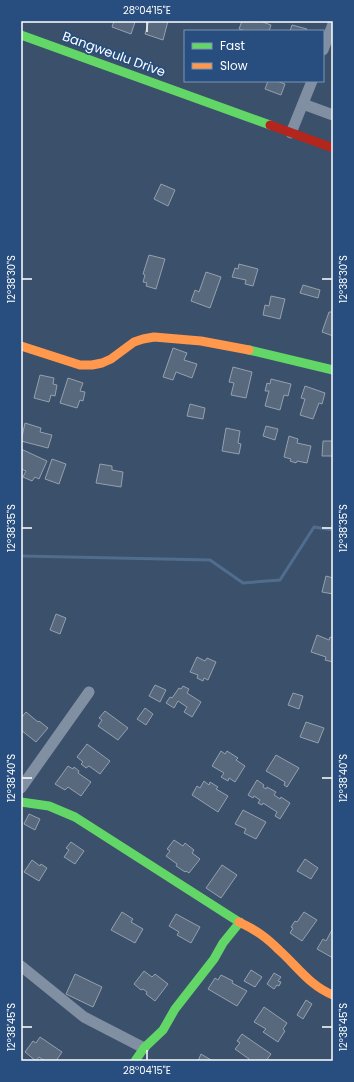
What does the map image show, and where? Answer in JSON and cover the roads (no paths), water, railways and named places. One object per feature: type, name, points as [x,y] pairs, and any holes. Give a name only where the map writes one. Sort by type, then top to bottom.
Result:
[{"type":"street","points":[[324,47],[333,24]]},
{"type":"street","name":"Bangweulu Drive","points":[[21,35],[333,148]]},
{"type":"street","points":[[291,133],[312,82]]},
{"type":"street","points":[[303,104],[333,115]]},
{"type":"street","points":[[21,346],[80,365],[96,366],[106,362],[130,345],[145,338],[154,337],[207,341],[226,344],[333,370]]},
{"type":"street","points":[[21,788],[89,692]]},
{"type":"street","points":[[21,802],[43,804],[58,808],[75,817],[240,922],[255,929],[268,939],[314,985],[333,995]]},
{"type":"street","points":[[135,1061],[144,1048],[163,1030],[175,1009],[214,959],[223,943],[240,922]]},
{"type":"street","points":[[21,966],[84,1017],[144,1048]]},
{"type":"waterway","points":[[21,556],[210,560],[243,583],[280,580],[314,527],[333,530]]}]
